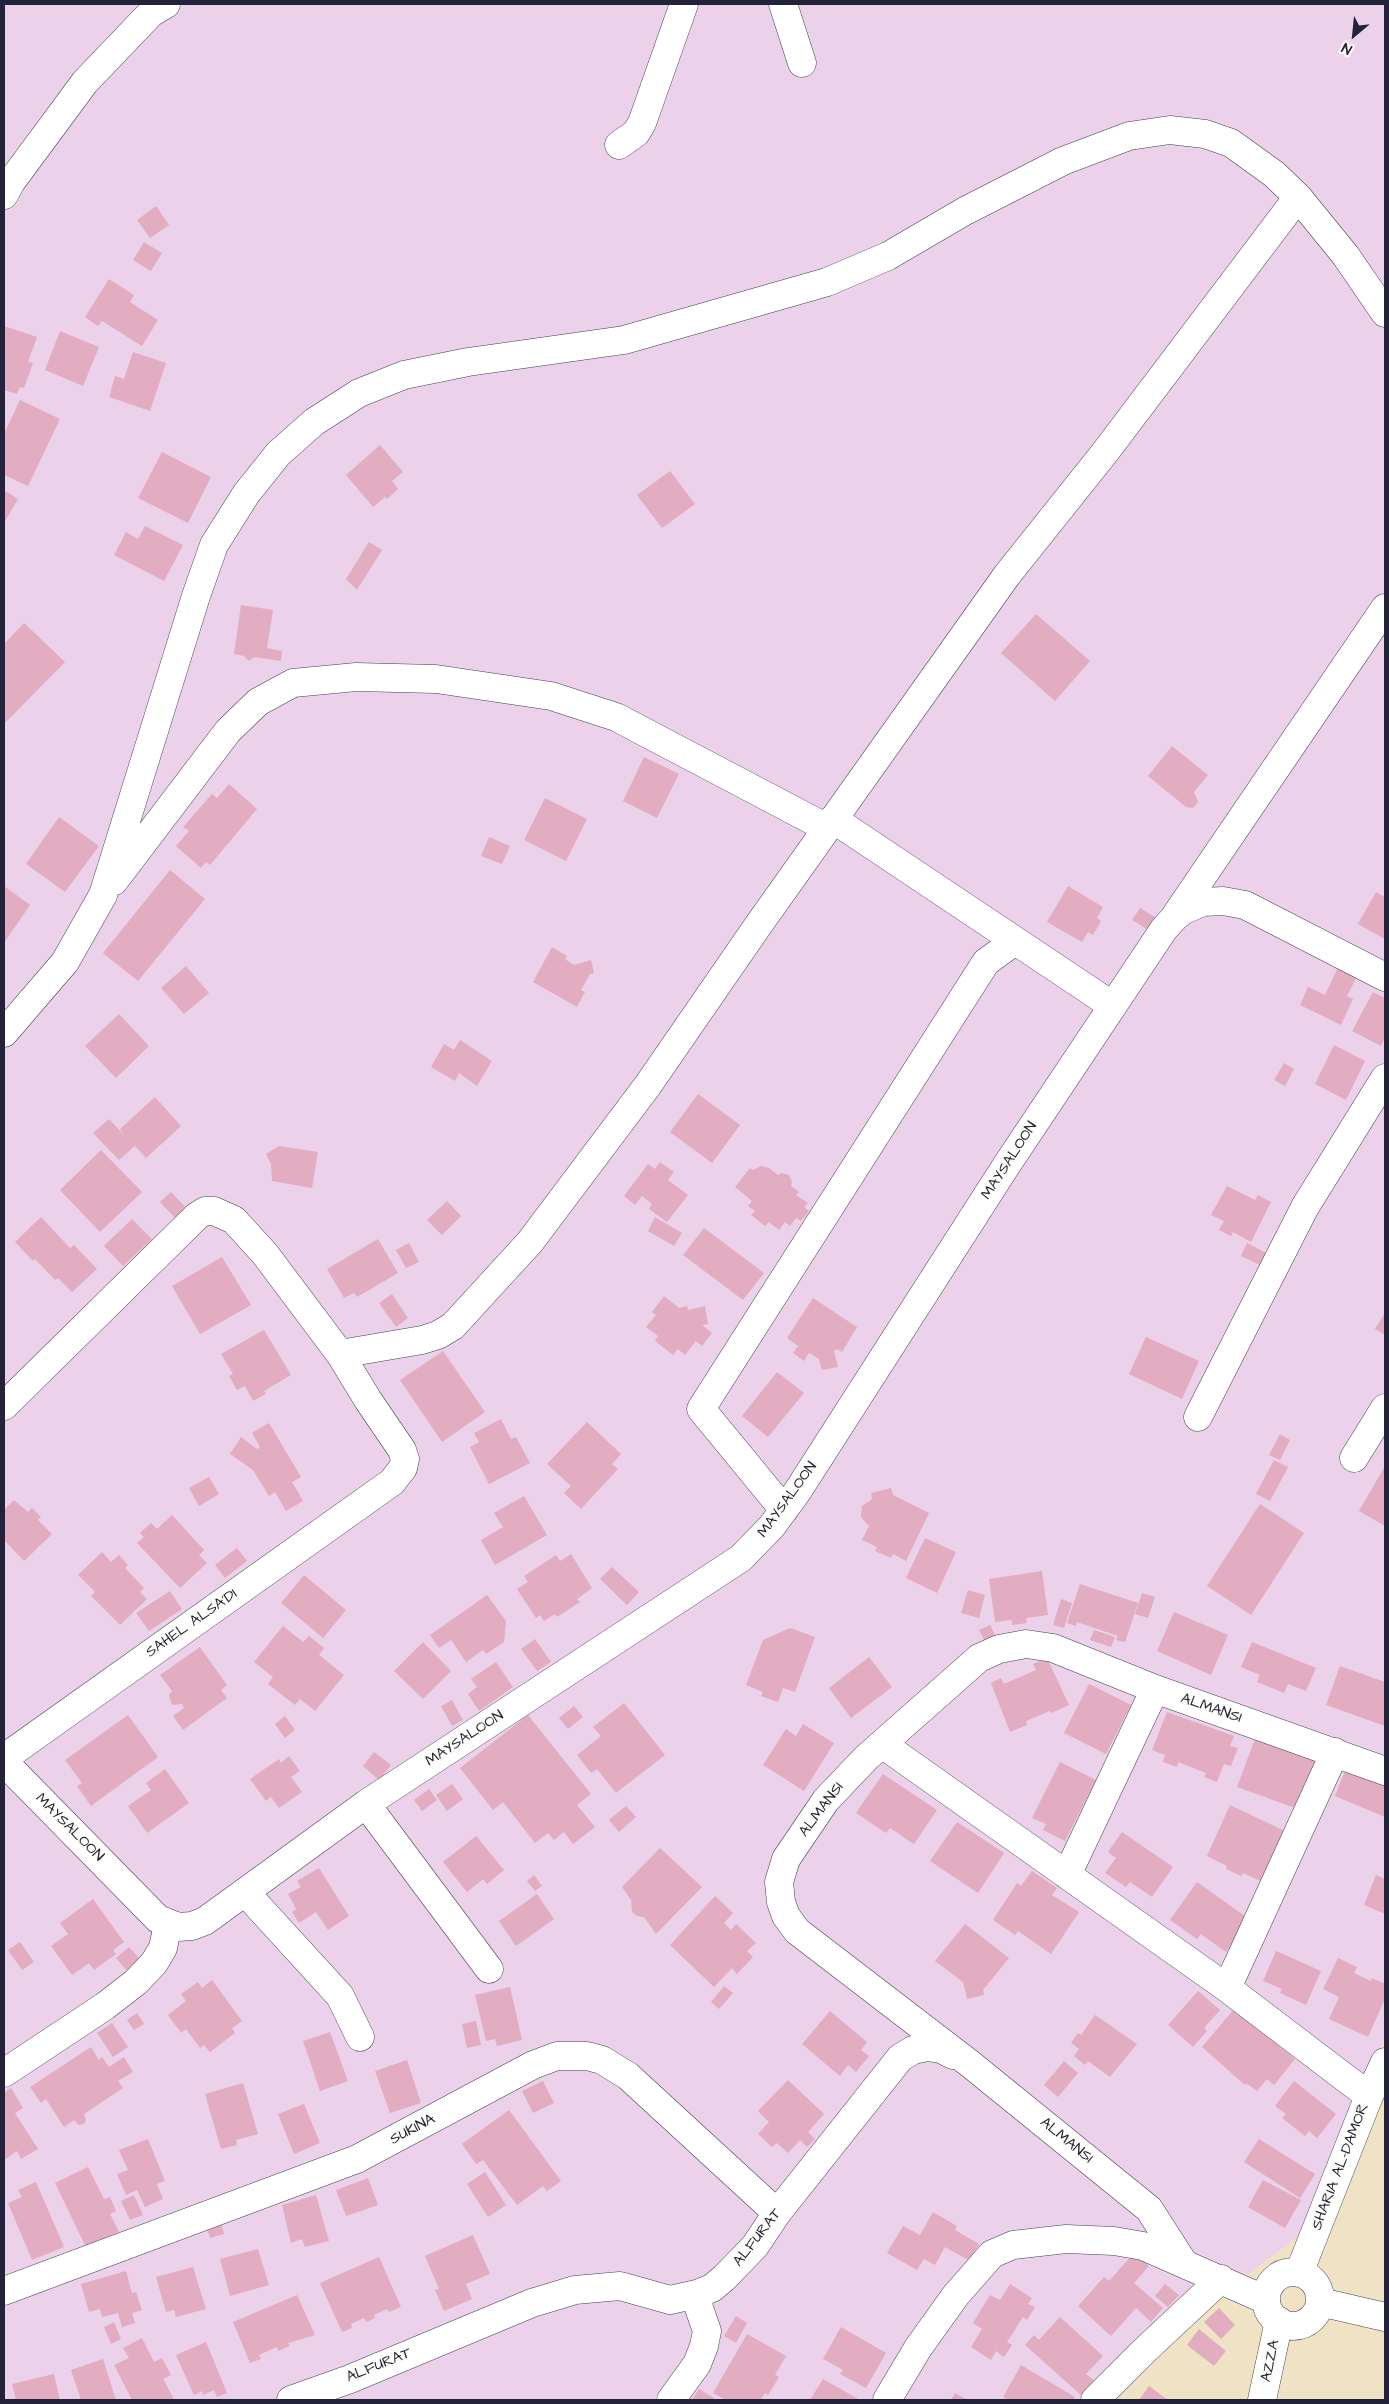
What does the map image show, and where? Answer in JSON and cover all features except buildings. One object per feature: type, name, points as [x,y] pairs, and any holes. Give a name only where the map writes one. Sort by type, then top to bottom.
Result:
[{"type":"street","points":[[4,194],[10,182],[85,82],[150,13],[166,4]]},
{"type":"street","points":[[619,145],[632,137],[642,123],[684,4]]},
{"type":"street","points":[[783,4],[802,63]]},
{"type":"street","points":[[103,895],[196,596],[214,546],[246,494],[278,454],[314,422],[359,393],[404,375],[468,362],[624,340],[827,282],[888,256],[965,212],[1063,161],[1129,136],[1170,130],[1205,134],[1231,143],[1254,158],[1298,197],[1346,256],[1385,313]]},
{"type":"street","points":[[340,1354],[422,1340],[453,1326],[530,1242],[636,1101],[1007,575],[1106,452],[1298,197]]},
{"type":"street","points":[[1176,916],[1385,608]]},
{"type":"street","points":[[4,1033],[65,962],[103,895],[228,731],[258,702],[293,683],[356,677],[436,679],[551,696],[616,717],[830,824],[1015,941],[1113,1006]]},
{"type":"street","name":"MAYSALOON","points":[[4,1762],[154,1915],[168,1924],[184,1927],[198,1924],[366,1804],[741,1558],[772,1526],[784,1510],[1006,1166],[1176,916],[1184,910],[1203,902],[1223,901],[1245,906],[1385,977]]},
{"type":"street","points":[[784,1510],[700,1409],[986,962],[1015,941]]},
{"type":"street","points":[[1198,1417],[1304,1207],[1385,1078]]},
{"type":"street","name":"SAHEL ALSA'DI","points":[[4,1406],[197,1216],[205,1212],[223,1214],[246,1231],[340,1354],[402,1450],[405,1459],[403,1468],[392,1482],[4,1758]]},
{"type":"street","points":[[1354,1458],[1385,1408]]},
{"type":"street","name":"ALMANSI","points":[[1183,2262],[1149,2208],[969,2063],[797,1931],[786,1916],[781,1902],[779,1882],[786,1859],[826,1800],[882,1744],[979,1658],[999,1650],[1026,1644],[1053,1648],[1155,1689],[1385,1771]]},
{"type":"street","points":[[1067,1875],[1155,1689]]},
{"type":"street","points":[[882,1744],[1227,1988],[1369,2096]]},
{"type":"street","points":[[1227,1988],[1335,1752]]},
{"type":"street","points":[[366,1804],[488,1969]]},
{"type":"street","points":[[245,1892],[340,1996],[360,2037]]},
{"type":"street","points":[[4,2073],[105,2006],[136,1982],[154,1964],[163,1948],[168,1924]]},
{"type":"street","name":"ALFURAT","points":[[291,2400],[350,2379],[532,2303],[575,2290],[620,2286],[670,2300],[697,2294],[712,2288],[744,2258],[767,2230],[777,2213],[900,2058],[912,2050],[934,2047],[969,2063]]},
{"type":"street","name":"SUKINA","points":[[4,2291],[357,2159],[533,2065],[557,2056],[587,2056],[602,2060],[628,2076],[777,2213]]},
{"type":"street","name":"SHARIA AL-DAMOR","points":[[1299,2273],[1369,2096],[1385,2062]]},
{"type":"street","points":[[887,2400],[918,2348],[956,2295],[983,2262],[1002,2248],[1013,2245],[1066,2239],[1114,2241],[1143,2246],[1221,2279],[1273,2311],[1287,2325],[1304,2323],[1317,2311],[1320,2302],[1316,2285],[1310,2278],[1299,2273],[1285,2273],[1277,2277],[1271,2283],[1273,2311]]},
{"type":"street","points":[[1095,2400],[1221,2279]]},
{"type":"street","points":[[671,2400],[696,2364],[704,2346],[707,2331],[699,2308],[697,2294]]},
{"type":"street","points":[[1320,2302],[1385,2317]]},
{"type":"street","name":"AZZA","points":[[1262,2400],[1273,2311]]},
{"type":"shaded area","points":[[4,4],[1385,4],[1385,2037],[1300,2235],[1094,2389],[1085,2400],[4,2400]]}]
